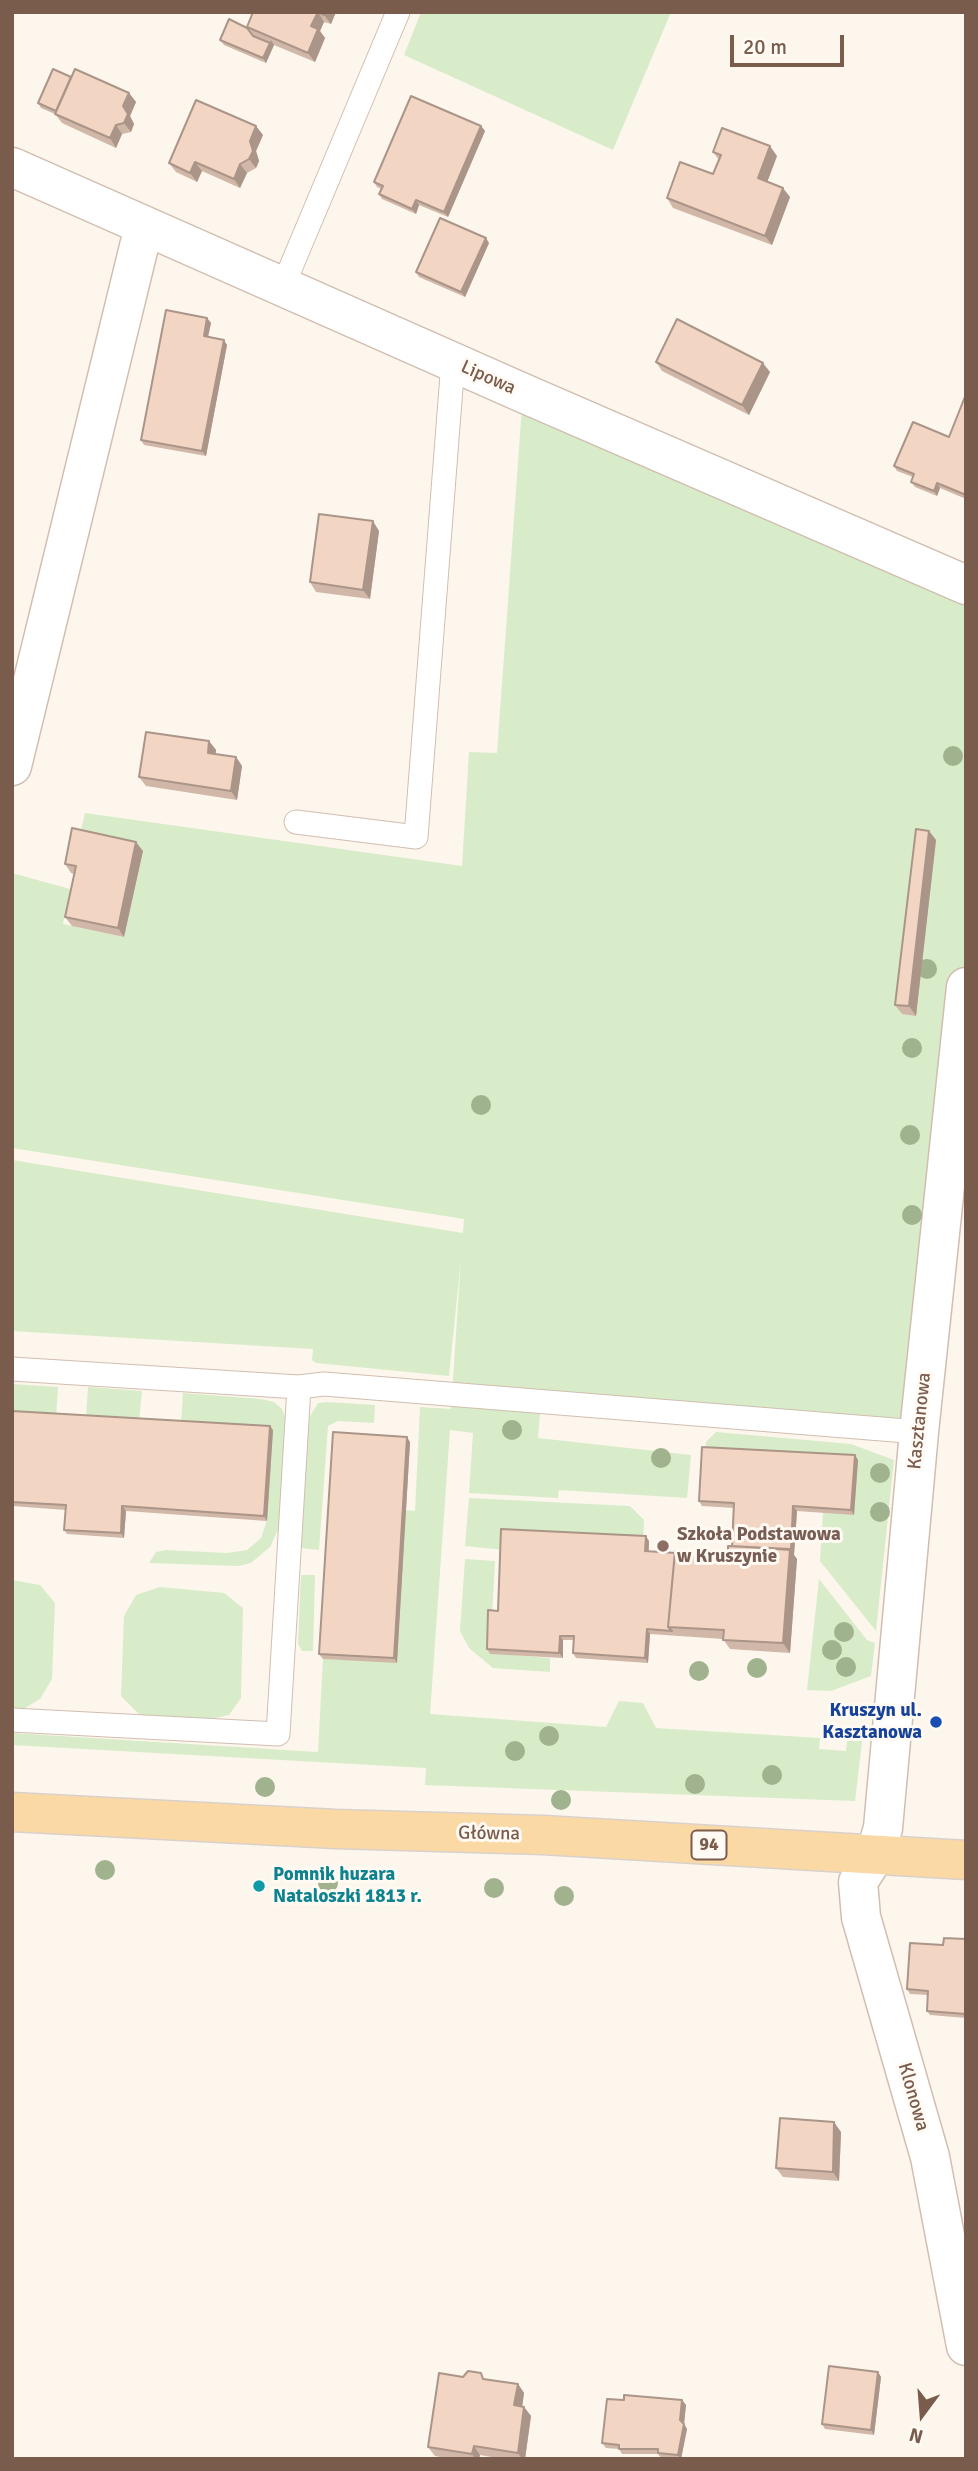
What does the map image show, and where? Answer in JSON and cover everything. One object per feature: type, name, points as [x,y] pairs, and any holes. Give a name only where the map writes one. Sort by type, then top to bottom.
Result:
[{"type":"main road","name":"Główna","points":[[12,1812],[349,1829],[543,1835],[966,1860]]},
{"type":"street","name":"Lipowa","points":[[12,167],[966,585]]},
{"type":"street","points":[[12,765],[144,226]]},
{"type":"street","name":"Kasztanowa","points":[[875,1855],[883,1828],[919,1432],[960,1087],[966,987]]},
{"type":"street","name":"Klonowa","points":[[875,1855],[858,1882],[859,1907],[930,2157],[966,2346]]},
{"type":"lane","points":[[283,286],[398,12]]},
{"type":"lane","points":[[296,822],[416,837],[453,362]]},
{"type":"lane","points":[[12,1369],[299,1387],[324,1384],[919,1432]]},
{"type":"lane","points":[[12,1720],[278,1734],[299,1387]]},
{"type":"green space","points":[[421,12],[671,12],[613,150],[404,55]]},
{"type":"green space","points":[[523,393],[966,585],[966,987],[919,1432],[541,1401],[538,1438],[691,1455],[687,1498],[559,1490],[558,1498],[469,1493],[473,1433],[450,1430],[430,1714],[606,1727],[619,1701],[643,1703],[656,1728],[820,1738],[819,1749],[846,1751],[849,1726],[863,1733],[855,1801],[425,1785],[426,1768],[12,1745],[12,1733],[318,1752],[323,1659],[397,1662],[406,1510],[415,1511],[420,1407],[451,1409],[461,1259],[449,1376],[316,1363],[312,1360],[313,1349],[12,1331],[12,1160],[463,1233],[464,1219],[12,1148],[12,873],[70,889],[63,924],[124,937],[143,852],[79,838],[85,813],[462,866],[469,752],[497,753]]},
{"type":"green space","points":[[12,1384],[58,1387],[56,1418],[12,1415]]},
{"type":"green space","points":[[88,1387],[142,1391],[139,1422],[86,1418]]},
{"type":"green space","points":[[183,1393],[261,1399],[274,1402],[282,1409],[285,1417],[280,1525],[270,1547],[251,1563],[239,1566],[149,1563],[156,1552],[166,1550],[227,1553],[247,1550],[261,1538],[267,1520],[181,1424]]},
{"type":"green space","points":[[318,1403],[375,1405],[374,1423],[338,1421],[328,1426],[319,1550],[301,1548],[309,1418]]},
{"type":"green space","points":[[716,1432],[851,1444],[894,1460],[876,1631],[820,1561],[823,1513],[705,1451],[706,1442]]},
{"type":"green space","points":[[469,1498],[630,1506],[644,1520],[643,1540],[504,1550],[465,1546]]},
{"type":"green space","points":[[465,1559],[495,1561],[490,1653],[550,1658],[550,1672],[493,1668],[469,1648],[460,1631]]},
{"type":"green space","points":[[301,1575],[315,1575],[313,1651],[302,1651],[298,1644]]},
{"type":"green space","points":[[819,1579],[867,1640],[875,1643],[871,1676],[831,1691],[807,1690]]},
{"type":"green space","points":[[12,1580],[40,1585],[55,1603],[52,1679],[40,1699],[22,1710],[12,1709]]},
{"type":"green space","points":[[160,1587],[224,1593],[243,1608],[241,1698],[229,1715],[206,1720],[152,1717],[139,1714],[121,1696],[124,1616],[136,1595]]},
{"type":"building","points":[[253,12],[318,12],[311,26],[318,29],[308,53],[247,27]]},
{"type":"building","points":[[229,19],[247,28],[253,36],[270,43],[263,58],[220,40]]},
{"type":"building","points":[[53,69],[71,77],[56,111],[38,103]]},
{"type":"building","points":[[75,69],[129,93],[123,106],[128,114],[124,123],[116,125],[110,138],[55,114]]},
{"type":"building","points":[[411,96],[481,126],[444,212],[416,200],[412,209],[379,194],[383,186],[374,182]]},
{"type":"building","points":[[196,100],[256,126],[250,141],[253,151],[249,159],[240,164],[234,179],[195,162],[190,173],[169,163]]},
{"type":"building","points":[[722,128],[770,146],[758,178],[783,188],[765,236],[667,198],[680,162],[713,174],[721,155],[713,152]]},
{"type":"building","points":[[440,218],[486,238],[461,292],[416,272]]},
{"type":"building","points":[[166,310],[207,318],[204,336],[224,340],[202,451],[141,440]]},
{"type":"building","points":[[677,319],[763,363],[742,405],[656,362]]},
{"type":"building","points":[[966,394],[966,495],[937,483],[934,491],[911,482],[914,474],[894,466],[913,422],[949,437]]},
{"type":"building","points":[[319,514],[373,521],[363,590],[310,582]]},
{"type":"building","points":[[146,732],[209,741],[208,753],[236,757],[231,791],[139,777]]},
{"type":"building","points":[[72,828],[136,842],[118,928],[65,917],[76,866],[65,864]]},
{"type":"building","points":[[916,829],[929,831],[909,1006],[895,1005]]},
{"type":"building","points":[[12,1411],[270,1426],[264,1516],[122,1506],[121,1533],[64,1530],[66,1505],[12,1502]]},
{"type":"building","points":[[333,1432],[407,1437],[394,1658],[319,1654]]},
{"type":"building","points":[[702,1447],[855,1455],[851,1510],[793,1506],[791,1550],[732,1546],[734,1503],[699,1501]]},
{"type":"building","points":[[501,1529],[646,1536],[645,1551],[675,1553],[668,1627],[672,1631],[647,1629],[645,1658],[573,1653],[574,1636],[560,1636],[559,1653],[487,1649],[488,1610],[498,1611]]},
{"type":"building","points":[[728,1546],[790,1549],[783,1643],[723,1640],[724,1630],[668,1627],[675,1551],[728,1554]]},
{"type":"building","points":[[944,1938],[966,1939],[966,2014],[927,2011],[928,1991],[907,1989],[910,1943],[943,1945]]},
{"type":"building","points":[[780,2118],[834,2122],[833,2172],[776,2168]]},
{"type":"building","points":[[829,2366],[878,2372],[871,2430],[822,2424]]},
{"type":"building","points":[[468,2371],[481,2373],[483,2379],[518,2384],[514,2405],[524,2407],[518,2453],[474,2446],[472,2454],[428,2447],[439,2373],[463,2377]]},
{"type":"building","points":[[624,2395],[682,2400],[680,2420],[684,2424],[678,2455],[658,2453],[658,2449],[619,2449],[619,2445],[602,2443],[607,2399],[624,2400]]},
{"type":"place","name":"Szkoła Podstawowa w Kruszynie","points":[[663,1546]]},
{"type":"place","name":"Kruszyn ul. Kasztanowa","points":[[936,1722]]},
{"type":"place","name":"Pomnik huzara Nataloszki 1813 r.","points":[[259,1886]]}]
